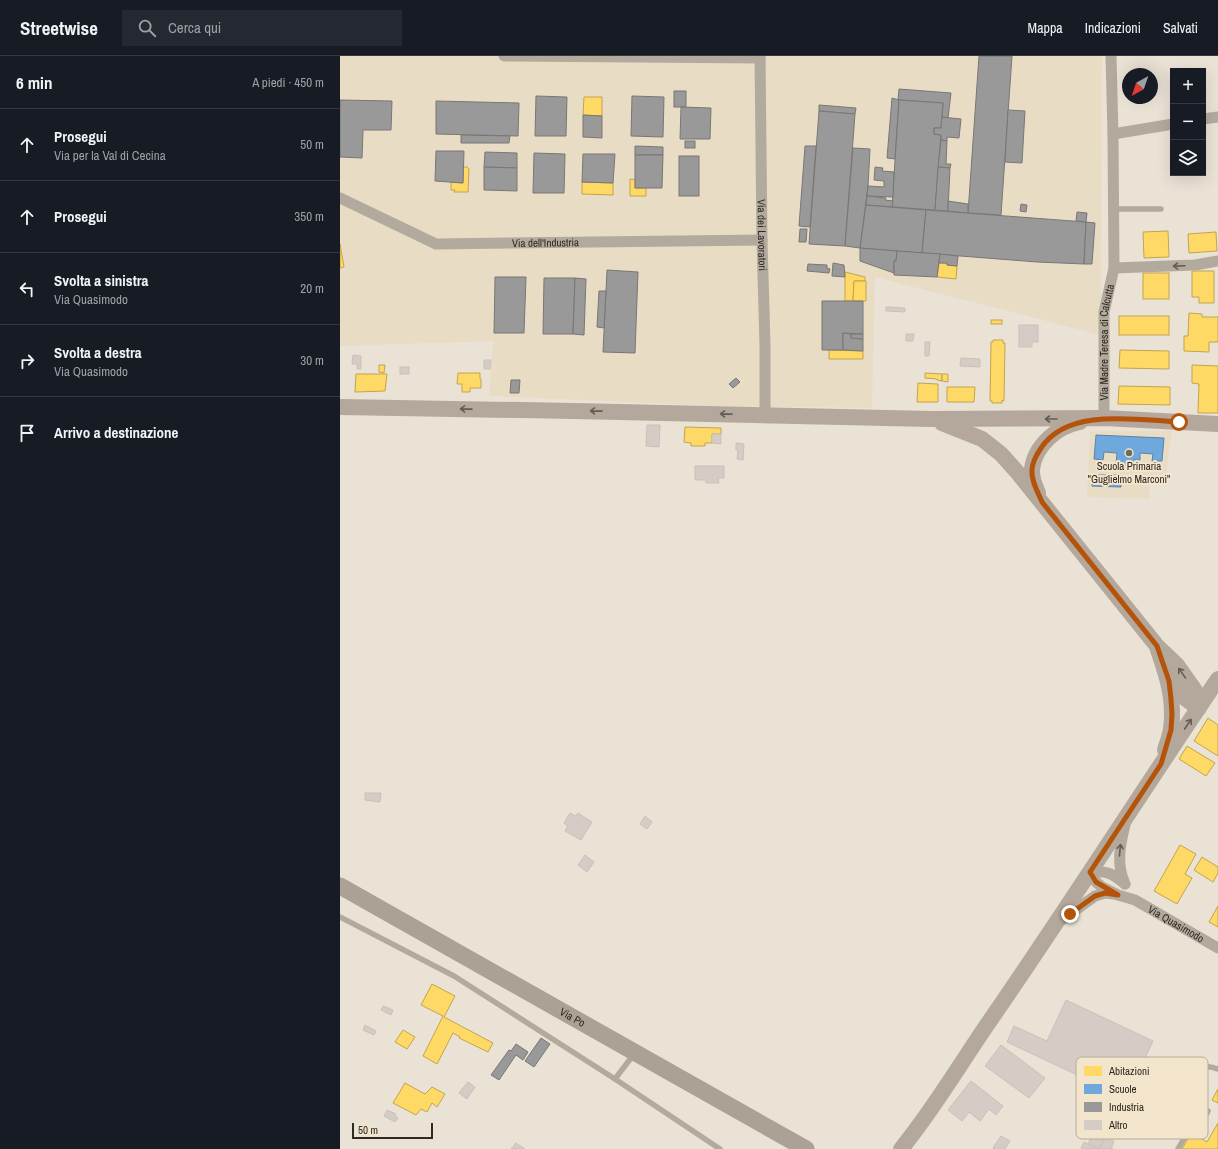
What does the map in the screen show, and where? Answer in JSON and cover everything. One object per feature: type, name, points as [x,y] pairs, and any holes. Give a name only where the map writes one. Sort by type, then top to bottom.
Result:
[{"type":"main road","points":[[340,407],[932,419],[1104,418],[1218,424]]},
{"type":"main road","points":[[1042,502],[1033,480],[1032,469],[1037,453],[1045,442],[1058,431],[1074,424],[1104,418]]},
{"type":"main road","points":[[932,419],[982,439],[1000,454],[1018,473],[1157,646],[1177,666],[1194,689],[1200,706]]},
{"type":"main road","points":[[1157,646],[1169,681],[1172,714],[1171,730],[1161,764]]},
{"type":"main road","points":[[903,1146],[924,1121],[1218,679]]},
{"type":"main road","points":[[1169,681],[1178,694],[1186,700],[1200,706]]},
{"type":"main road","name":"Via Po","points":[[340,886],[806,1149]]},
{"type":"street","points":[[504,56],[760,57]]},
{"type":"street","name":"Via Madre Teresa di Calcutta","points":[[1104,418],[1104,312],[1114,268],[1111,56]]},
{"type":"street","name":"Via dei Lavoratori","points":[[760,57],[762,240],[766,345],[765,415]]},
{"type":"street","points":[[1206,119],[1218,117]]},
{"type":"street","points":[[1113,134],[1170,124]]},
{"type":"street","name":"Via dell'Industria","points":[[340,198],[436,244],[762,240]]},
{"type":"street","points":[[1114,268],[1195,265],[1218,261]]},
{"type":"street","name":"Via Quasimodo","points":[[1127,816],[1121,842],[1119,862],[1120,875],[1135,900]]},
{"type":"street","name":"Via Quasimodo","points":[[1118,895],[1096,882],[1090,872],[1105,871],[1116,876],[1125,884]]},
{"type":"street","name":"Via Quasimodo","points":[[1052,929],[1095,896],[1105,893],[1135,900],[1218,948]]},
{"type":"lane","points":[[1114,209],[1161,208]]},
{"type":"lane","points":[[340,917],[454,976],[615,1079],[720,1149]]},
{"type":"lane","points":[[615,1079],[636,1052]]},
{"type":"lane","points":[[1208,1067],[1218,1068]]},
{"type":"lane","points":[[1178,1149],[1184,1139]]},
{"type":"shaded area","points":[[340,56],[1102,56],[1100,335],[875,277],[872,408],[718,406],[489,396],[493,341],[340,346]]},
{"type":"shaded area","name":"Scuola Primaria \"Guglielmo Marconi\"","points":[[1090,431],[1172,431],[1166,476],[1150,476],[1149,499],[1087,497]]},
{"type":"building: Abitazioni","points":[[584,97],[602,97],[602,116],[583,115]]},
{"type":"building: Abitazioni","points":[[463,167],[467,167],[469,169],[468,192],[454,192],[455,190],[451,190],[451,182],[463,183]]},
{"type":"building: Abitazioni","points":[[630,179],[635,180],[635,188],[646,188],[646,196],[630,196]]},
{"type":"building: Abitazioni","points":[[582,182],[613,183],[613,195],[582,194]]},
{"type":"building: Abitazioni","points":[[1168,231],[1169,257],[1144,258],[1143,232]]},
{"type":"building: Abitazioni","points":[[1216,232],[1217,251],[1189,253],[1188,234]]},
{"type":"building: Abitazioni","points":[[340,244],[344,267],[340,268]]},
{"type":"building: Abitazioni","points":[[939,263],[947,263],[947,265],[957,266],[956,279],[937,277]]},
{"type":"building: Abitazioni","points":[[1192,271],[1214,271],[1214,303],[1199,303],[1199,297],[1192,297]]},
{"type":"building: Abitazioni","points":[[845,272],[865,277],[865,281],[854,281],[853,301],[845,301]]},
{"type":"building: Abitazioni","points":[[1143,273],[1169,273],[1169,299],[1143,299]]},
{"type":"building: Abitazioni","points":[[854,281],[866,281],[866,301],[853,301]]},
{"type":"building: Abitazioni","points":[[1189,313],[1202,314],[1202,317],[1218,317],[1218,342],[1209,342],[1209,352],[1184,351],[1184,336],[1188,336]]},
{"type":"building: Abitazioni","points":[[1119,316],[1169,316],[1169,335],[1119,335]]},
{"type":"building: Abitazioni","points":[[991,320],[1002,320],[1002,324],[991,324]]},
{"type":"building: Abitazioni","points":[[993,340],[1003,340],[1003,343],[1005,343],[1004,401],[1002,400],[1002,403],[992,403],[992,401],[990,401],[991,342],[993,342]]},
{"type":"building: Abitazioni","points":[[829,350],[863,351],[863,359],[829,359]]},
{"type":"building: Abitazioni","points":[[1120,350],[1169,351],[1169,369],[1119,368]]},
{"type":"building: Abitazioni","points":[[379,365],[385,365],[384,373],[379,372]]},
{"type":"building: Abitazioni","points":[[1192,365],[1218,366],[1218,413],[1198,413],[1199,384],[1192,383]]},
{"type":"building: Abitazioni","points":[[458,373],[480,373],[481,388],[470,388],[470,392],[462,392],[462,384],[457,384]]},
{"type":"building: Abitazioni","points":[[925,373],[942,374],[942,381],[925,378]]},
{"type":"building: Abitazioni","points":[[356,374],[387,374],[385,391],[355,392]]},
{"type":"building: Abitazioni","points":[[942,374],[948,374],[948,382],[942,381]]},
{"type":"building: Abitazioni","points":[[918,383],[938,384],[938,402],[917,402]]},
{"type":"building: Abitazioni","points":[[1119,386],[1170,387],[1170,405],[1118,404]]},
{"type":"building: Abitazioni","points":[[947,387],[975,387],[974,402],[947,402]]},
{"type":"building: Abitazioni","points":[[685,427],[721,428],[721,434],[712,434],[712,443],[705,443],[705,446],[691,446],[691,443],[684,442]]},
{"type":"building: Abitazioni","points":[[1208,718],[1218,725],[1218,756],[1194,741]]},
{"type":"building: Abitazioni","points":[[1187,746],[1215,763],[1206,776],[1179,759]]},
{"type":"building: Abitazioni","points":[[1180,845],[1196,854],[1185,874],[1192,878],[1177,904],[1154,891]]},
{"type":"building: Abitazioni","points":[[1202,857],[1218,867],[1218,873],[1213,882],[1194,870]]},
{"type":"building: Abitazioni","points":[[1218,906],[1218,927],[1209,922]]},
{"type":"building: Abitazioni","points":[[432,984],[455,996],[444,1017],[493,1043],[488,1052],[459,1038],[460,1037],[453,1033],[437,1064],[423,1056],[443,1016],[421,1005]]},
{"type":"building: Abitazioni","points":[[403,1030],[415,1037],[407,1049],[395,1042]]},
{"type":"building: Abitazioni","points":[[405,1083],[425,1094],[432,1087],[445,1094],[437,1107],[432,1103],[427,1112],[421,1109],[416,1115],[393,1103]]},
{"type":"building: Abitazioni","points":[[1218,1089],[1218,1103],[1212,1100]]},
{"type":"building: Abitazioni","points":[[1218,1123],[1218,1149],[1182,1149],[1188,1139],[1202,1139],[1207,1142]]},
{"type":"building: Scuole","points":[[1096,435],[1164,438],[1162,461],[1152,461],[1153,454],[1140,453],[1140,460],[1133,460],[1133,466],[1116,465],[1117,453],[1104,452],[1103,460],[1094,459]]},
{"type":"building: Scuole","points":[[1092,475],[1121,475],[1121,487],[1092,486]]},
{"type":"building: Industria","points":[[979,56],[1012,56],[1001,215],[968,213]]},
{"type":"building: Industria","points":[[899,89],[951,93],[948,118],[942,117],[943,103],[899,100]]},
{"type":"building: Industria","points":[[674,91],[686,91],[686,107],[674,107]]},
{"type":"building: Industria","points":[[536,96],[567,97],[566,136],[535,136]]},
{"type":"building: Industria","points":[[632,96],[664,97],[663,137],[631,136]]},
{"type":"building: Industria","points":[[892,98],[899,100],[895,159],[887,158]]},
{"type":"building: Industria","points":[[340,100],[392,101],[391,130],[363,130],[362,158],[340,157]]},
{"type":"building: Industria","points":[[899,100],[943,103],[941,128],[934,128],[934,134],[941,135],[935,210],[892,207]]},
{"type":"building: Industria","points":[[436,101],[519,103],[518,136],[436,134]]},
{"type":"building: Industria","points":[[819,105],[856,108],[855,114],[819,111]]},
{"type":"building: Industria","points":[[681,107],[711,108],[710,139],[680,139]]},
{"type":"building: Industria","points":[[1008,110],[1025,111],[1022,163],[1005,162]]},
{"type":"building: Industria","points":[[819,111],[855,114],[845,246],[809,244]]},
{"type":"building: Industria","points":[[583,115],[602,116],[602,138],[583,137]]},
{"type":"building: Industria","points":[[942,117],[961,119],[959,138],[947,137],[947,141],[941,140],[941,135],[934,134],[934,128],[941,128]]},
{"type":"building: Industria","points":[[461,135],[510,136],[509,143],[461,143]]},
{"type":"building: Industria","points":[[941,140],[947,141],[946,164],[951,164],[950,168],[938,167]]},
{"type":"building: Industria","points":[[685,141],[695,141],[695,148],[685,148]]},
{"type":"building: Industria","points":[[635,146],[663,147],[663,155],[635,155]]},
{"type":"building: Industria","points":[[805,146],[816,146],[810,227],[799,226]]},
{"type":"building: Industria","points":[[853,148],[870,149],[868,186],[860,248],[845,246]]},
{"type":"building: Industria","points":[[436,151],[464,151],[463,183],[435,181]]},
{"type":"building: Industria","points":[[485,152],[517,153],[517,168],[484,167]]},
{"type":"building: Industria","points":[[534,153],[565,154],[564,193],[533,193]]},
{"type":"building: Industria","points":[[583,154],[615,154],[613,183],[582,182]]},
{"type":"building: Industria","points":[[635,155],[663,155],[662,188],[635,188]]},
{"type":"building: Industria","points":[[679,156],[699,156],[699,196],[679,196]]},
{"type":"building: Industria","points":[[484,167],[517,168],[517,191],[484,190]]},
{"type":"building: Industria","points":[[875,167],[883,168],[882,171],[894,172],[893,197],[867,196],[868,186],[884,187],[884,181],[874,180]]},
{"type":"building: Industria","points":[[938,167],[950,168],[948,211],[935,210]]},
{"type":"building: Industria","points":[[867,196],[886,198],[885,200],[893,201],[892,207],[866,205]]},
{"type":"building: Industria","points":[[948,201],[968,204],[968,213],[948,211]]},
{"type":"building: Industria","points":[[1021,204],[1027,205],[1026,212],[1020,211]]},
{"type":"building: Industria","points":[[866,205],[926,210],[922,253],[860,248]]},
{"type":"building: Industria","points":[[926,210],[1086,222],[1084,264],[922,253]]},
{"type":"building: Industria","points":[[1077,212],[1087,213],[1086,222],[1076,221]]},
{"type":"building: Industria","points":[[1086,222],[1095,223],[1092,264],[1084,264]]},
{"type":"building: Industria","points":[[800,229],[807,229],[806,242],[799,242]]},
{"type":"building: Industria","points":[[860,248],[897,251],[896,261],[894,261],[894,273],[860,261]]},
{"type":"building: Industria","points":[[897,251],[940,254],[937,277],[894,275],[894,261],[896,261]]},
{"type":"building: Industria","points":[[940,254],[958,256],[957,266],[947,265],[947,263],[939,263]]},
{"type":"building: Industria","points":[[833,263],[844,265],[845,277],[832,276]]},
{"type":"building: Industria","points":[[808,264],[827,265],[827,268],[830,269],[829,273],[807,271]]},
{"type":"building: Industria","points":[[607,270],[638,272],[635,353],[603,352]]},
{"type":"building: Industria","points":[[495,277],[526,277],[524,333],[494,333]]},
{"type":"building: Industria","points":[[544,278],[575,278],[573,334],[543,334]]},
{"type":"building: Industria","points":[[575,278],[586,279],[584,335],[573,334]]},
{"type":"building: Industria","points":[[599,291],[606,291],[604,328],[597,327]]},
{"type":"building: Industria","points":[[822,301],[863,301],[863,334],[843,333],[843,350],[822,350]]},
{"type":"building: Industria","points":[[843,333],[851,334],[851,338],[863,339],[863,351],[843,350]]},
{"type":"building: Industria","points":[[851,334],[863,334],[863,339],[851,338]]},
{"type":"building: Industria","points":[[736,378],[740,382],[733,388],[729,384]]},
{"type":"building: Industria","points":[[511,380],[520,380],[519,393],[510,393]]},
{"type":"building: Industria","points":[[541,1038],[550,1044],[534,1067],[525,1061]]},
{"type":"building: Industria","points":[[516,1044],[528,1052],[523,1060],[516,1055],[499,1080],[491,1075],[509,1050],[511,1051]]},
{"type":"building: Altro","points":[[886,307],[905,308],[905,312],[886,311]]},
{"type":"building: Altro","points":[[1019,325],[1038,325],[1038,342],[1032,342],[1032,347],[1019,347]]},
{"type":"building: Altro","points":[[906,334],[914,334],[913,341],[906,341]]},
{"type":"building: Altro","points":[[925,342],[930,342],[929,356],[925,356]]},
{"type":"building: Altro","points":[[353,355],[361,356],[361,369],[357,369],[357,364],[352,364]]},
{"type":"building: Altro","points":[[961,358],[980,359],[980,367],[960,366]]},
{"type":"building: Altro","points":[[484,360],[491,360],[490,369],[484,369]]},
{"type":"building: Altro","points":[[400,367],[409,367],[409,374],[400,374]]},
{"type":"building: Altro","points":[[647,425],[660,425],[659,447],[646,446]]},
{"type":"building: Altro","points":[[712,434],[721,434],[721,444],[712,443]]},
{"type":"building: Altro","points":[[736,443],[744,444],[743,460],[737,459],[738,450],[736,450]]},
{"type":"building: Altro","points":[[695,466],[724,466],[724,478],[718,478],[719,483],[706,483],[706,480],[695,480]]},
{"type":"building: Altro","points":[[365,793],[381,793],[380,802],[365,800]]},
{"type":"building: Altro","points":[[570,813],[576,816],[578,813],[592,822],[581,840],[565,831],[568,826],[564,823]]},
{"type":"building: Altro","points":[[645,816],[652,822],[647,829],[640,824]]},
{"type":"building: Altro","points":[[585,855],[594,862],[587,872],[578,865]]},
{"type":"building: Altro","points":[[1066,1000],[1153,1041],[1145,1057],[1076,1057],[1076,1074],[1007,1042],[1014,1026],[1047,1041]]},
{"type":"building: Altro","points":[[383,1006],[393,1010],[391,1015],[381,1010]]},
{"type":"building: Altro","points":[[365,1025],[376,1031],[374,1035],[363,1030]]},
{"type":"building: Altro","points":[[1001,1045],[1045,1078],[1029,1098],[985,1066]]},
{"type":"building: Altro","points":[[971,1081],[1003,1106],[996,1115],[989,1109],[980,1121],[969,1112],[962,1121],[948,1110]]},
{"type":"building: Altro","points":[[468,1082],[475,1087],[467,1099],[459,1093]]},
{"type":"building: Altro","points":[[387,1110],[396,1114],[395,1116],[398,1118],[395,1122],[384,1116]]},
{"type":"building: Altro","points":[[1001,1136],[1010,1141],[1005,1149],[994,1149],[993,1148]]},
{"type":"building: Altro","points":[[1090,1139],[1104,1139],[1099,1149],[1088,1144]]},
{"type":"building: Altro","points":[[1104,1139],[1113,1139],[1112,1141],[1114,1142],[1111,1148],[1113,1149],[1099,1149]]},
{"type":"building: Altro","points":[[1084,1142],[1099,1149],[1081,1148]]},
{"type":"building: Altro","points":[[516,1143],[525,1149],[511,1149]]},
{"type":"place","name":"Scuola Primaria \"Guglielmo Marconi\"","points":[[1129,453]]},
{"type":"route","points":[[1070,914],[1095,896],[1105,893],[1118,895],[1102,887],[1096,882],[1090,872],[1161,764],[1171,730],[1171,699],[1169,681],[1157,646],[1042,502],[1033,480],[1032,469],[1037,453],[1045,442],[1058,431],[1074,424],[1104,418],[1179,422]]}]
